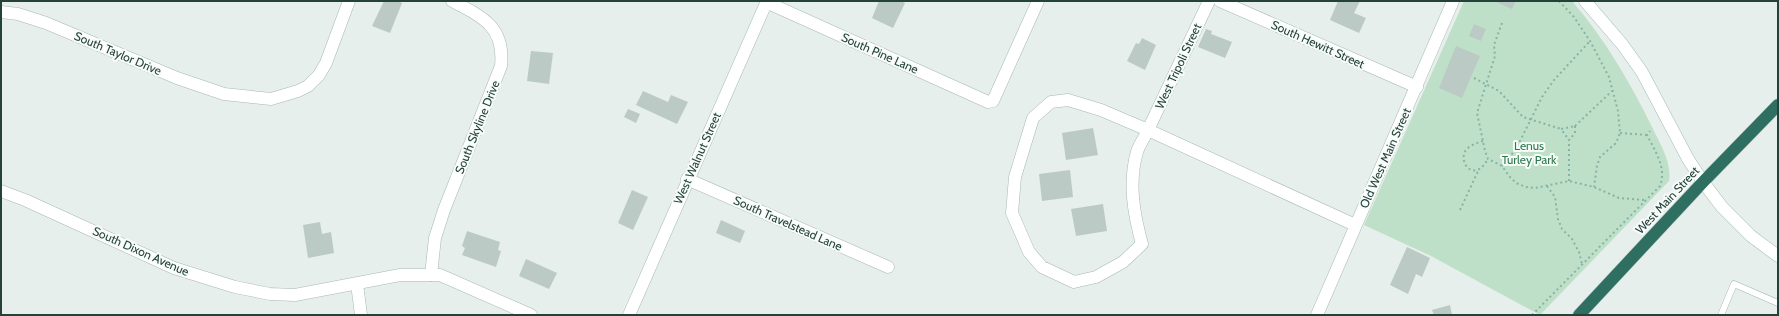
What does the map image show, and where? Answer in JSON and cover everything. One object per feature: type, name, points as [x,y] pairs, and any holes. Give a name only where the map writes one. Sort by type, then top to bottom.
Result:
[{"type":"highway","name":"West Main Street","points":[[1583,313],[1703,182],[1778,105]]},
{"type":"street","name":"South Taylor Drive","points":[[1,12],[18,14],[46,23],[177,78],[224,94],[271,99],[298,91],[308,86],[319,75],[326,63],[349,1]]},
{"type":"street","name":"South Skyline Drive","points":[[431,275],[435,238],[444,210],[501,66],[502,56],[501,45],[492,26],[477,14],[452,1]]},
{"type":"street","name":"South Pine Lane","points":[[767,1],[988,102],[993,101],[1038,1]]},
{"type":"street","name":"West Walnut Street","points":[[629,315],[687,179],[767,1]]},
{"type":"street","name":"West Tripoli Street","points":[[1148,130],[1209,1]]},
{"type":"street","name":"South Hewitt Street","points":[[1220,1],[1417,87]]},
{"type":"street","name":"Old West Main Street","points":[[1317,315],[1453,1]]},
{"type":"street","points":[[1590,3],[1642,72],[1688,159],[1703,182],[1722,207],[1751,236],[1778,256]]},
{"type":"street","points":[[1148,130],[1137,152],[1132,191],[1136,220],[1142,244],[1123,262],[1096,277],[1088,279],[1074,282],[1042,267],[1029,252],[1012,214],[1015,177],[1033,118],[1051,102],[1068,100],[1101,110],[1148,130],[1355,225]]},
{"type":"street","name":"South Travelstead Lane","points":[[687,179],[888,267]]},
{"type":"street","name":"South Dixon Avenue","points":[[1,191],[25,200],[174,268],[235,287],[270,294],[295,295],[400,275],[440,275],[502,310],[531,315]]},
{"type":"street","points":[[356,284],[361,315]]},
{"type":"lane","points":[[1721,315],[1734,284],[1778,302]]},
{"type":"path","points":[[1559,1],[1574,18],[1590,41],[1609,77],[1618,111],[1620,133],[1616,143],[1600,157],[1594,187]]},
{"type":"path","points":[[1502,22],[1494,45],[1495,56],[1477,113],[1488,159],[1502,166],[1516,183],[1526,187],[1536,188],[1569,181],[1594,187],[1619,198],[1645,200]]},
{"type":"path","points":[[1502,166],[1516,149],[1542,97],[1554,80],[1590,41]]},
{"type":"path","points":[[1474,78],[1500,91],[1523,117],[1531,121],[1561,129],[1576,126],[1612,91]]},
{"type":"path","points":[[1569,140],[1575,133],[1576,126]]},
{"type":"path","points":[[1561,129],[1569,140],[1569,181]]},
{"type":"path","points":[[1648,135],[1650,131]]},
{"type":"path","points":[[1620,133],[1648,135]]},
{"type":"path","points":[[1532,315],[1660,186],[1663,177],[1662,167],[1648,135]]},
{"type":"path","points":[[1479,170],[1471,169],[1466,166],[1464,155],[1470,147],[1483,141]]},
{"type":"path","points":[[1460,210],[1479,170],[1488,159]]},
{"type":"path","points":[[1547,186],[1555,197],[1558,219],[1562,229],[1572,239],[1579,252],[1582,264]]},
{"type":"green space","name":"Lenus Turley Park","points":[[1464,1],[1572,1],[1595,30],[1626,77],[1662,147],[1669,167],[1669,181],[1540,315],[1431,256],[1364,225]]},
{"type":"building","points":[[384,1],[397,1],[402,3],[390,33],[372,26]]},
{"type":"building","points":[[879,1],[901,1],[905,3],[893,28],[872,18]]},
{"type":"building","points":[[1338,1],[1360,1],[1354,13],[1366,18],[1359,33],[1330,20]]},
{"type":"building","points":[[1494,1],[1516,1],[1512,9]]},
{"type":"building","points":[[1474,24],[1486,29],[1481,41],[1469,36]]},
{"type":"building","points":[[1206,29],[1212,31],[1211,34],[1232,42],[1225,58],[1198,47]]},
{"type":"building","points":[[1142,38],[1156,45],[1145,70],[1127,61],[1136,43],[1139,44]]},
{"type":"building","points":[[1456,46],[1480,56],[1462,98],[1439,88]]},
{"type":"building","points":[[531,51],[553,53],[549,84],[527,81]]},
{"type":"building","points":[[643,91],[668,102],[671,95],[688,102],[677,124],[636,105]]},
{"type":"building","points":[[628,109],[640,114],[636,123],[624,117]]},
{"type":"building","points":[[1093,128],[1098,155],[1066,160],[1062,133]]},
{"type":"building","points":[[1070,170],[1073,197],[1042,201],[1039,174]]},
{"type":"building","points":[[632,190],[648,197],[633,230],[618,223]]},
{"type":"building","points":[[1103,204],[1107,231],[1076,236],[1071,209]]},
{"type":"building","points":[[721,220],[745,231],[740,243],[716,233]]},
{"type":"building","points":[[320,222],[322,234],[331,232],[334,253],[308,258],[303,225]]},
{"type":"building","points":[[467,231],[500,242],[498,250],[501,251],[496,267],[462,255],[465,248],[462,246]]},
{"type":"building","points":[[1407,247],[1430,258],[1422,277],[1416,274],[1408,294],[1390,285]]},
{"type":"building","points":[[526,259],[557,273],[549,289],[519,276]]},
{"type":"building","points":[[1450,305],[1452,315],[1434,315],[1432,310]]}]
